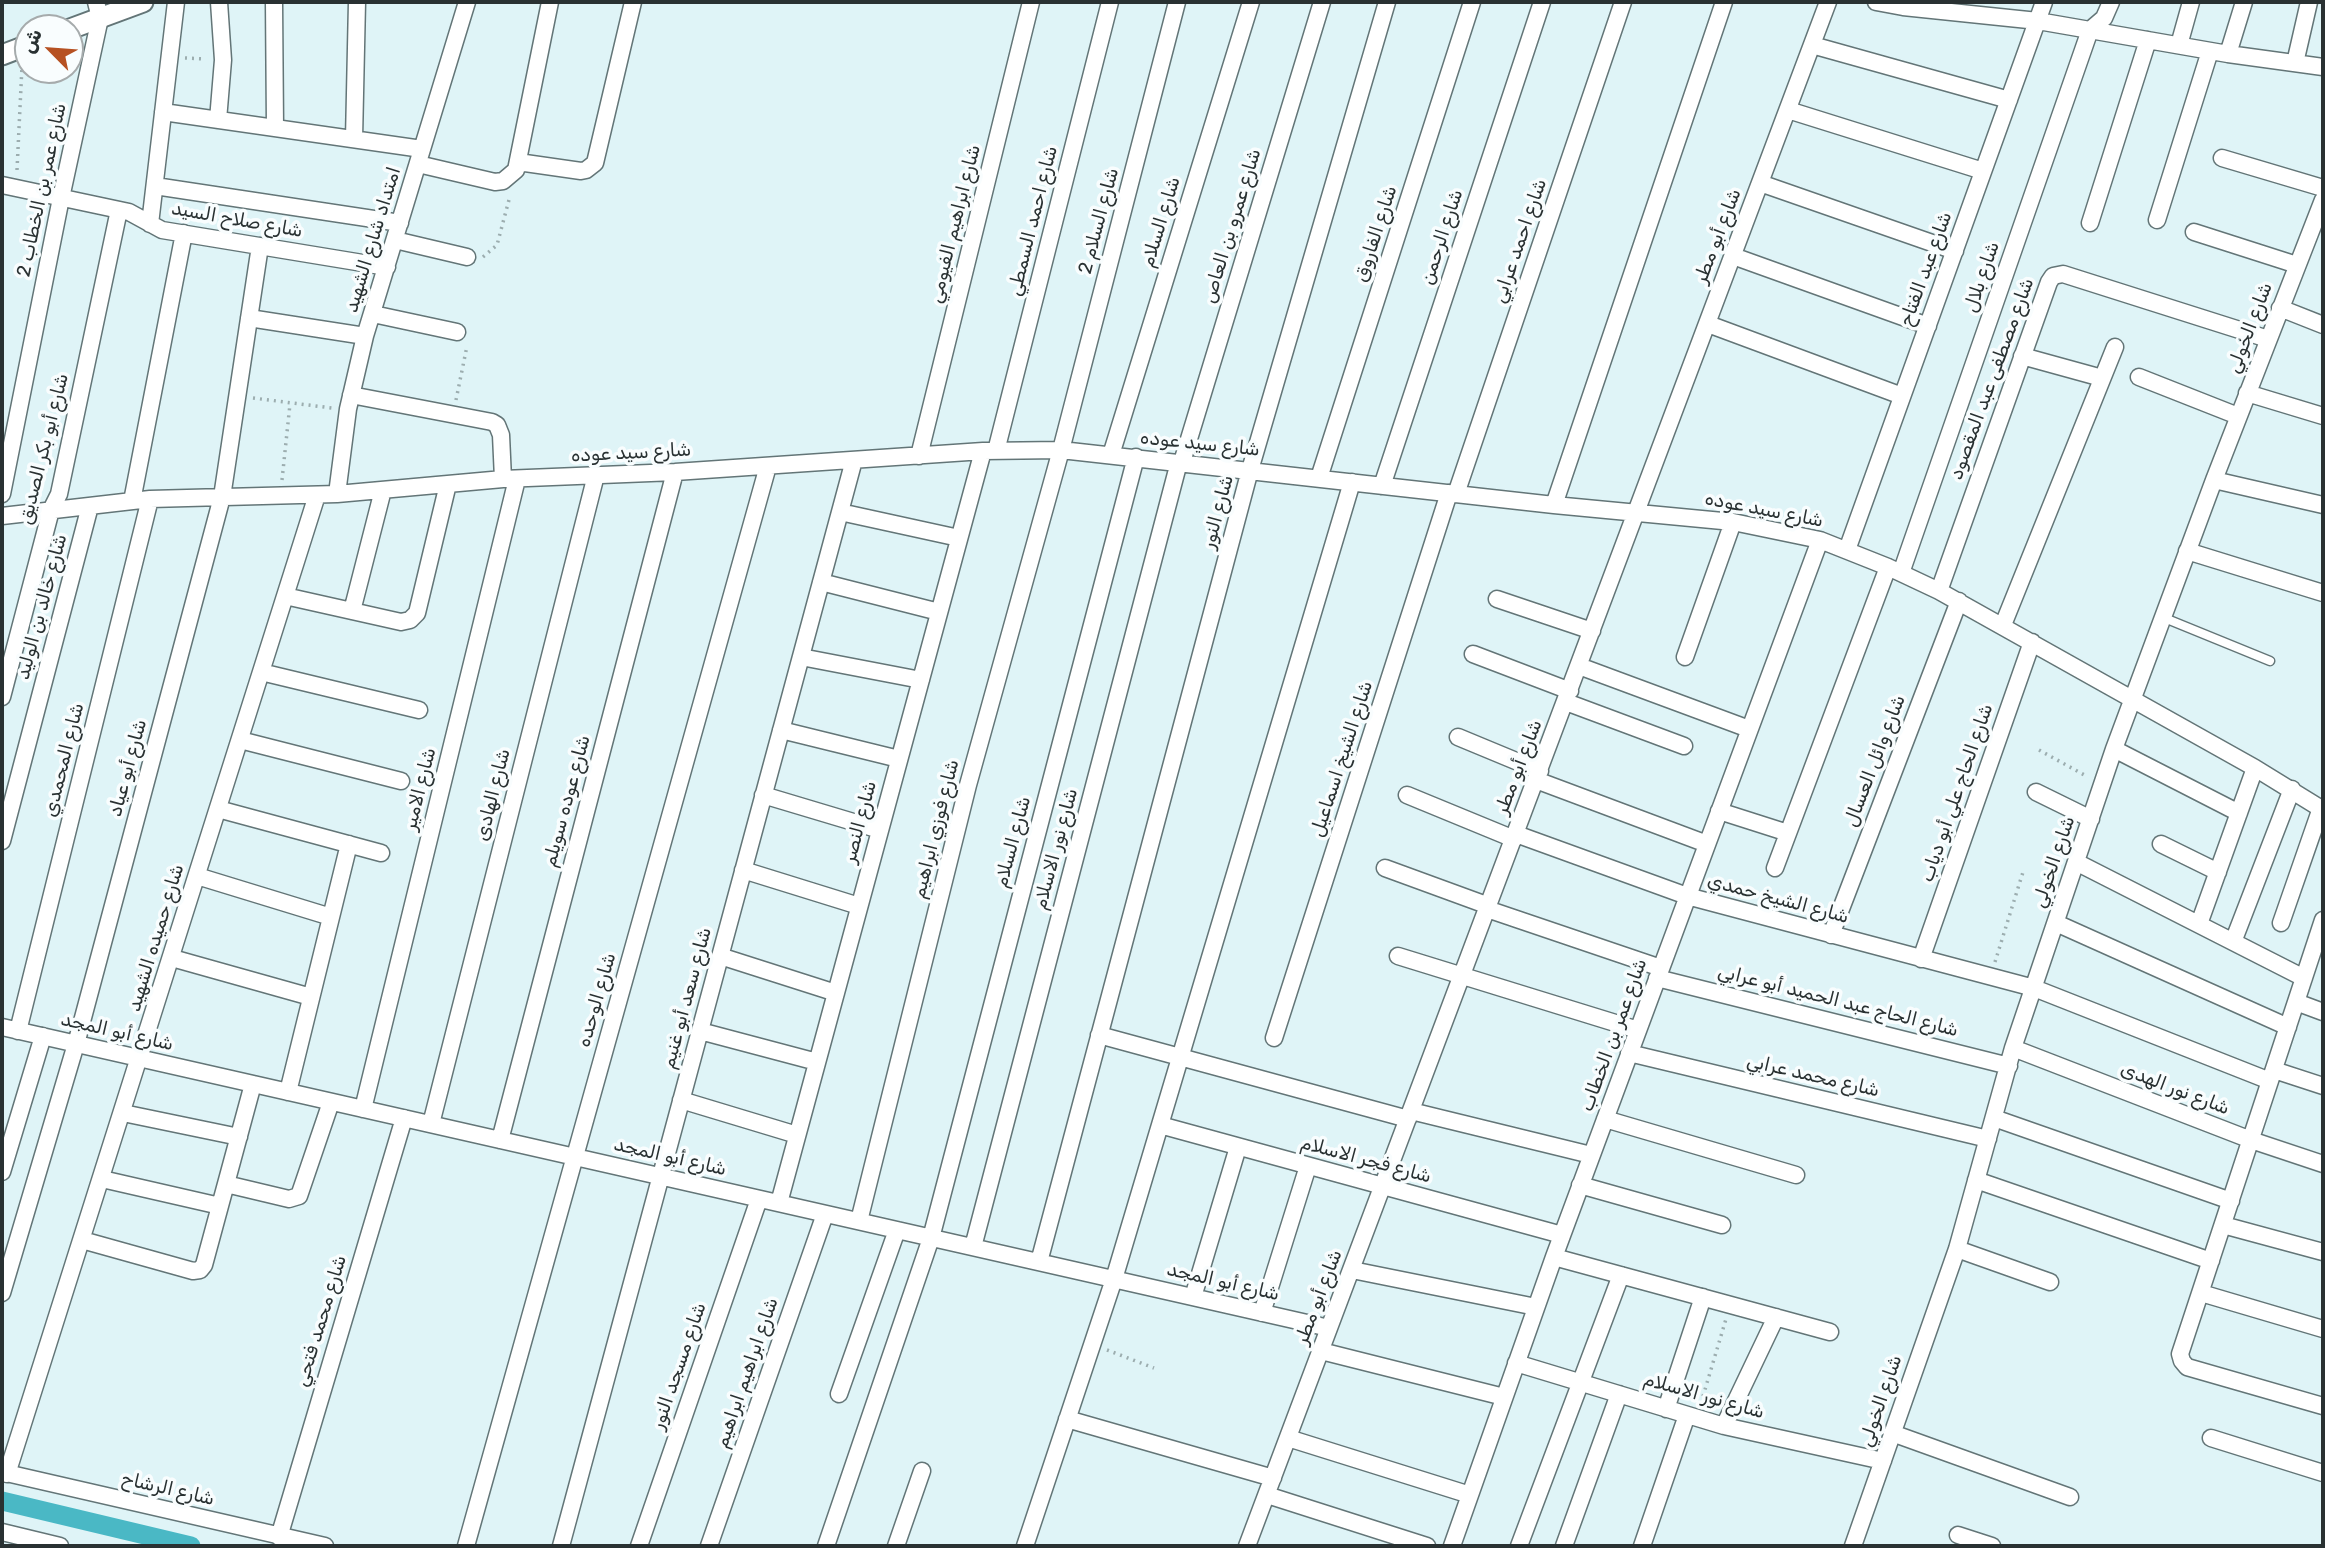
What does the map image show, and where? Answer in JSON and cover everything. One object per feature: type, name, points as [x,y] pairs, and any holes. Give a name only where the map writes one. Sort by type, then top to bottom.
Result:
[{"type":"street","points":[[98,10],[143,2]]},
{"type":"street","points":[[150,224],[176,2]]},
{"type":"street","points":[[218,120],[223,60],[219,2]]},
{"type":"street","points":[[274,2],[275,128]]},
{"type":"street","points":[[354,139],[357,2]]},
{"type":"street","name":"امتداد شارع الشهيد","points":[[337,494],[349,402],[365,336],[467,2]]},
{"type":"street","points":[[514,169],[550,2]]},
{"type":"street","points":[[163,112],[354,139],[495,182],[514,169],[586,170],[595,163],[633,2]]},
{"type":"street","name":"شارع ابراهيم الفيومي","points":[[919,456],[1031,2]]},
{"type":"street","name":"شارع احمد السمطي","points":[[990,451],[1110,2]]},
{"type":"street","name":"شارع السلام 2","points":[[1061,450],[1177,2]]},
{"type":"street","name":"شارع السلام","points":[[1111,455],[1251,2]]},
{"type":"street","name":"شارع عمرو بن العاص","points":[[1180,462],[1322,2]]},
{"type":"street","name":"شارع النور","points":[[1039,1262],[1250,470],[1387,2]]},
{"type":"street","name":"شارع الفاروق","points":[[1319,478],[1472,2]]},
{"type":"street","name":"شارع الرحمن","points":[[1382,485],[1542,2]]},
{"type":"street","name":"شارع احمد عرابي","points":[[1453,494],[1623,2]]},
{"type":"street","points":[[1554,505],[1724,2]]},
{"type":"street","name":"شارع أبو مطر","points":[[1247,1546],[1828,2]]},
{"type":"street","points":[[1876,2],[2038,21],[2228,54],[2323,67]]},
{"type":"street","points":[[1987,2],[1998,17]]},
{"type":"street","name":"شارع عبد الفتاح","points":[[1847,550],[2043,2]]},
{"type":"street","name":"شارع بلال","points":[[1775,867],[1894,570],[2090,30],[2104,18],[2111,2]]},
{"type":"street","points":[[2179,45],[2191,2]]},
{"type":"street","points":[[2228,54],[2244,2]]},
{"type":"street","points":[[2295,63],[2309,2]]},
{"type":"street","name":"شارع عمر بن الخطاب 2","points":[[2,494],[98,10]]},
{"type":"street","points":[[2090,223],[2148,40]]},
{"type":"street","points":[[1812,45],[2009,100]]},
{"type":"street","points":[[2157,220],[2210,51]]},
{"type":"street","points":[[1788,110],[1983,171]]},
{"type":"street","points":[[2221,158],[2323,187]]},
{"type":"street","points":[[1760,183],[1955,251]]},
{"type":"street","points":[[155,186],[400,223]]},
{"type":"street","name":"شارع صلاح السيد","points":[[9,187],[134,214],[162,230],[387,267]]},
{"type":"street","name":"شارع الخولي","points":[[1853,1546],[1957,1249],[2014,1048],[2114,750],[2280,308],[2297,265],[2316,236],[2323,200]]},
{"type":"street","name":"شارع أبو بكر الصديق","points":[[2,697],[51,510],[59,494],[119,210]]},
{"type":"street","points":[[2194,232],[2297,265]]},
{"type":"street","points":[[132,501],[184,233]]},
{"type":"street","points":[[395,240],[467,257]]},
{"type":"street","name":"شارع أبو عياد","points":[[2,1293],[76,1044],[222,497],[260,246]]},
{"type":"street","points":[[1733,256],[1928,326]]},
{"type":"street","name":"شارع مصطفى عبد المقصود","points":[[1939,591],[2050,278],[2060,274],[2268,340]]},
{"type":"street","points":[[2280,308],[2323,325]]},
{"type":"street","points":[[373,314],[457,332]]},
{"type":"street","points":[[249,317],[365,336]]},
{"type":"street","points":[[1708,324],[1902,396]]},
{"type":"street","points":[[2003,625],[2115,347]]},
{"type":"street","points":[[2022,356],[2102,378]]},
{"type":"street","points":[[2139,377],[2238,416]]},
{"type":"street","points":[[2247,393],[2323,416]]},
{"type":"street","points":[[349,402],[453,414]]},
{"type":"street","name":"شارع الامير","points":[[363,1109],[510,479],[501,435],[496,425],[486,420],[453,414]]},
{"type":"street","name":"شارع سيد عوده","points":[[2,516],[150,499],[337,494],[510,479],[676,472],[990,451],[1061,450],[1637,514],[1734,522],[1820,540],[1939,591],[2292,789],[2322,809]]},
{"type":"street","name":"شارع فوزي ابراهيم","points":[[859,1221],[968,785],[1061,450]]},
{"type":"street","name":"شارع النصر","points":[[779,1203],[959,538],[990,451]]},
{"type":"street","name":"شارع السلام","points":[[826,1546],[931,1238],[1136,457]]},
{"type":"street","name":"شارع سعد أبو غنيم","points":[[561,1546],[854,460]]},
{"type":"street","name":"شارع نور الاسلام","points":[[973,1247],[1180,462]]},
{"type":"street","name":"شارع الوحده","points":[[466,1546],[768,466]]},
{"type":"street","name":"شارع عوده سويلم","points":[[500,1140],[676,472]]},
{"type":"street","name":"شارع الهادى","points":[[431,1124],[596,475]]},
{"type":"street","points":[[2214,480],[2323,505]]},
{"type":"street","points":[[1025,1546],[1114,1279],[1352,482]]},
{"type":"street","points":[[285,596],[401,622],[414,617],[417,614],[448,484]]},
{"type":"street","points":[[352,611],[383,490]]},
{"type":"street","name":"شارع الشيخ اسماعيل","points":[[1274,1038],[1453,494]]},
{"type":"street","name":"شارع حميده الشهيد","points":[[5,1473],[102,1179],[317,495]]},
{"type":"street","name":"شارع المحمدي","points":[[18,1031],[150,499]]},
{"type":"street","name":"شارع خالد بن الوليد","points":[[2,841],[90,506]]},
{"type":"street","points":[[840,512],[959,538]]},
{"type":"street","points":[[1685,657],[1734,522]]},
{"type":"street","name":"شارع عمر بن الخطاب","points":[[1452,1546],[1562,1234],[1820,540]]},
{"type":"street","points":[[2187,551],[2323,593]]},
{"type":"street","points":[[821,582],[939,612]]},
{"type":"street","points":[[1497,598],[1592,631]]},
{"type":"street","name":"شارع وائل العسال","points":[[1831,935],[1959,601]]},
{"type":"street","name":"شارع الحاج علي أبو دياب","points":[[1921,959],[2032,642]]},
{"type":"street","points":[[1473,654],[1684,746]]},
{"type":"street","points":[[801,657],[921,680]]},
{"type":"street","points":[[1579,666],[1749,729]]},
{"type":"street","points":[[261,673],[418,710]]},
{"type":"street","points":[[781,730],[899,759]]},
{"type":"street","points":[[1458,737],[1538,776],[1707,844]]},
{"type":"street","points":[[240,740],[401,781]]},
{"type":"street","points":[[2114,750],[2239,813]]},
{"type":"street","points":[[2199,924],[2255,768]]},
{"type":"street","points":[[2234,942],[2292,789]]},
{"type":"street","points":[[2036,792],[2091,819]]},
{"type":"street","name":"شارع الشيخ حمدي","points":[[1408,794],[1515,836],[1688,896],[2034,988],[2272,1076],[2323,1086]]},
{"type":"street","points":[[763,795],[880,831]]},
{"type":"street","points":[[218,809],[381,853]]},
{"type":"street","points":[[2281,923],[2322,809]]},
{"type":"street","points":[[1719,811],[1788,833]]},
{"type":"street","points":[[2161,844],[2218,872]]},
{"type":"street","points":[[288,1092],[349,845]]},
{"type":"street","points":[[2076,862],[2304,978]]},
{"type":"street","name":"شارع الحاج عبد الحميد أبو عرابي","points":[[1385,868],[1659,973],[2009,1066]]},
{"type":"street","points":[[743,870],[859,906]]},
{"type":"street","points":[[198,876],[331,917]]},
{"type":"street","points":[[2323,920],[2180,1354],[2187,1367],[2323,1406]]},
{"type":"street","points":[[2056,923],[2288,1027]]},
{"type":"street","points":[[720,956],[836,993]]},
{"type":"street","points":[[1398,956],[1638,1030]]},
{"type":"street","points":[[172,958],[312,997]]},
{"type":"street","points":[[2296,1002],[2323,1012]]},
{"type":"street","name":"شارع أبو المجد","points":[[2,1027],[1329,1328]]},
{"type":"street","points":[[700,1031],[817,1062]]},
{"type":"street","points":[[1099,1035],[1410,1115],[1591,1155]]},
{"type":"street","points":[[2,1172],[43,1036]]},
{"type":"street","name":"شارع نور الهدى","points":[[2014,1048],[2250,1140],[2323,1164]]},
{"type":"street","name":"شارع محمد عرابي","points":[[1629,1053],[1988,1139]]},
{"type":"street","points":[[82,1240],[197,1271],[204,1265],[253,1084]]},
{"type":"street","points":[[681,1100],[797,1135]]},
{"type":"street","points":[[226,1184],[289,1199],[299,1196],[331,1102]]},
{"type":"street","points":[[123,1113],[239,1137]]},
{"type":"street","name":"شارع محمد فتحي","points":[[279,1537],[404,1118]]},
{"type":"street","points":[[1994,1118],[2231,1201]]},
{"type":"street","points":[[1605,1119],[1796,1175]]},
{"type":"street","name":"شارع فجر الاسلام","points":[[1160,1125],[1562,1234]]},
{"type":"street","points":[[1193,1297],[1238,1147]]},
{"type":"street","points":[[1262,1313],[1308,1166]]},
{"type":"street","points":[[102,1179],[220,1206]]},
{"type":"street","points":[[1976,1180],[2211,1261]]},
{"type":"street","points":[[1580,1185],[1723,1225]]},
{"type":"street","name":"شارع مسجد النور","points":[[639,1546],[759,1199]]},
{"type":"street","name":"شارع ابراهيم ابراهيم","points":[[709,1546],[825,1214]]},
{"type":"street","points":[[2223,1225],[2323,1252]]},
{"type":"street","points":[[839,1394],[897,1230]]},
{"type":"street","points":[[1957,1249],[2050,1282]]},
{"type":"street","points":[[1554,1257],[1830,1332]]},
{"type":"street","points":[[1352,1270],[1536,1307]]},
{"type":"street","points":[[1519,1546],[1622,1275]]},
{"type":"street","points":[[2201,1293],[2323,1329]]},
{"type":"street","points":[[1666,1409],[1703,1297]]},
{"type":"street","points":[[1724,1426],[1776,1317]]},
{"type":"street","points":[[1321,1351],[1504,1397]]},
{"type":"street","name":"شارع نور الاسلام","points":[[1516,1363],[1724,1426],[1883,1461]]},
{"type":"street","points":[[1564,1546],[1619,1394]]},
{"type":"street","points":[[1642,1546],[1692,1417]]},
{"type":"street","points":[[1067,1419],[1273,1478]]},
{"type":"street","points":[[1892,1433],[2070,1497]]},
{"type":"street","points":[[1288,1438],[1469,1494]]},
{"type":"street","points":[[2211,1438],[2323,1473]]},
{"type":"street","points":[[896,1546],[922,1471]]},
{"type":"street","name":"شارع الرشاح","points":[[5,1473],[325,1546]]},
{"type":"street","points":[[1266,1495],[1427,1546]]},
{"type":"street","points":[[2,1532],[60,1546]]},
{"type":"street","points":[[1958,1535],[1992,1546]]},
{"type":"lane","points":[[2162,617],[2270,661]]},
{"type":"path","points":[[169,57],[223,60]]},
{"type":"path","points":[[9,187],[21,84]]},
{"type":"path","points":[[467,257],[481,258],[497,245],[514,169]]},
{"type":"path","points":[[453,414],[468,343],[464,335],[457,332]]},
{"type":"path","points":[[237,397],[290,403],[349,402]]},
{"type":"path","points":[[280,496],[290,403]]},
{"type":"path","points":[[2039,750],[2103,785]]},
{"type":"path","points":[[1990,978],[2023,872]]},
{"type":"path","points":[[1692,1417],[1730,1305]]},
{"type":"path","points":[[1092,1344],[1154,1368]]},
{"type":"waterway","points":[[2,1501],[191,1546]]}]
